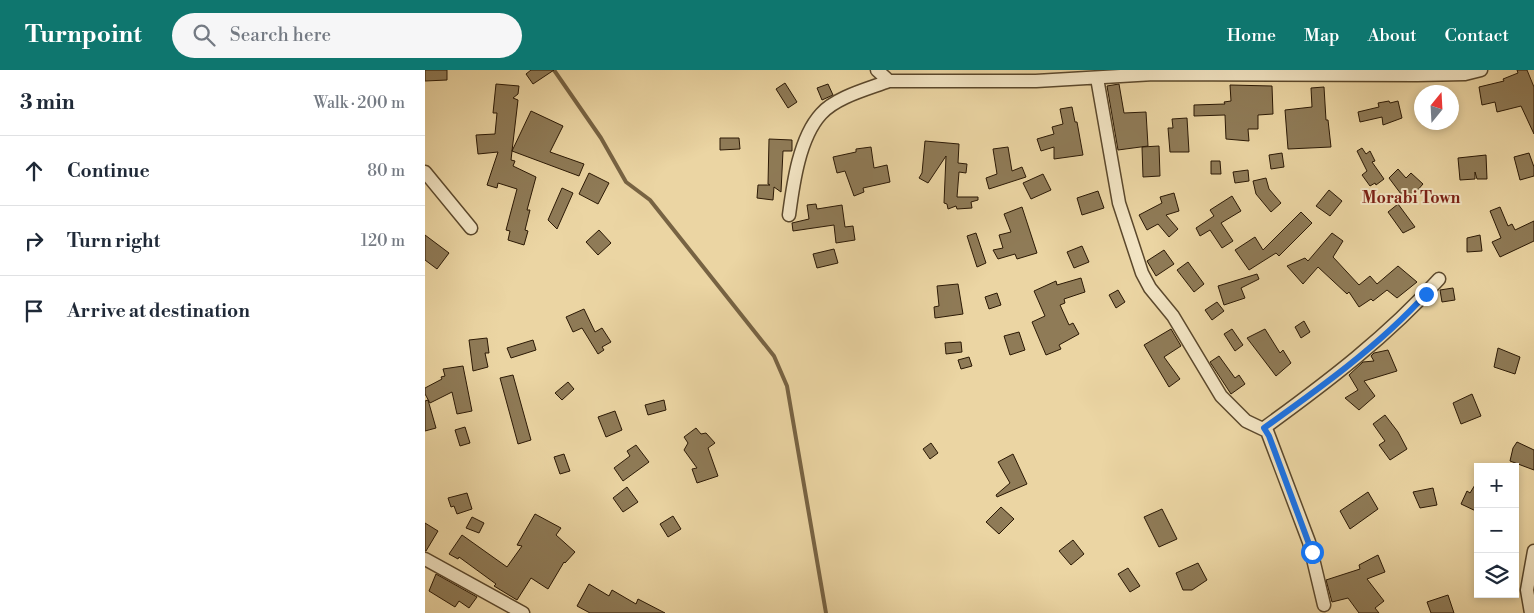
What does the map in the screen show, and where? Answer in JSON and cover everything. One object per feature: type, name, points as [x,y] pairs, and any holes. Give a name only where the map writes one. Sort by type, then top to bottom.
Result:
[{"type":"street","points":[[877,70],[889,82]]},
{"type":"street","points":[[789,215],[793,178],[809,133],[821,113],[851,94],[889,82],[916,80],[977,82],[1154,74],[1437,75],[1465,74],[1481,70]]},
{"type":"street","points":[[1097,78],[1119,203],[1142,273],[1150,288],[1173,316],[1221,396],[1246,422],[1264,428],[1269,436],[1309,542],[1324,605]]},
{"type":"street","points":[[425,172],[471,228]]},
{"type":"street","points":[[1264,428],[1351,362],[1413,308],[1439,279]]},
{"type":"street","points":[[1531,613],[1527,590],[1534,551]]},
{"type":"street","points":[[425,559],[523,613]]},
{"type":"building","points":[[425,70],[447,70],[447,80],[425,81]]},
{"type":"building","points":[[531,70],[554,70],[533,84],[526,74]]},
{"type":"building","points":[[1517,70],[1527,70],[1534,87],[1534,134],[1521,106],[1497,112],[1495,102],[1482,105],[1479,87],[1504,81],[1503,79],[1518,73]]},
{"type":"building","points":[[785,83],[797,102],[788,108],[776,89]]},
{"type":"building","points":[[496,84],[519,86],[518,94],[513,98],[518,100],[511,160],[515,161],[513,166],[536,177],[527,210],[530,210],[525,230],[528,231],[524,245],[508,240],[510,231],[506,230],[517,189],[498,183],[497,188],[487,185],[498,152],[478,154],[476,135],[495,134],[497,113],[493,113]]},
{"type":"building","points":[[828,84],[833,95],[822,100],[817,88]]},
{"type":"building","points":[[1119,84],[1124,113],[1146,112],[1148,146],[1118,150],[1107,86]]},
{"type":"building","points":[[1230,85],[1272,86],[1273,114],[1258,115],[1258,129],[1248,129],[1249,141],[1226,139],[1225,115],[1194,116],[1194,105],[1225,104],[1224,102],[1231,101]]},
{"type":"building","points":[[1324,87],[1326,120],[1328,120],[1331,147],[1288,149],[1285,110],[1312,107],[1311,88]]},
{"type":"building","points":[[1389,101],[1390,103],[1398,101],[1402,118],[1383,125],[1382,117],[1360,122],[1358,112],[1379,107],[1378,103]]},
{"type":"building","points":[[1072,107],[1075,122],[1077,122],[1083,155],[1054,159],[1054,147],[1041,151],[1037,139],[1054,134],[1052,127],[1063,124],[1060,109]]},
{"type":"building","points":[[531,111],[563,126],[550,152],[584,164],[579,176],[512,151]]},
{"type":"building","points":[[1187,118],[1189,152],[1170,152],[1168,128],[1173,128],[1172,119]]},
{"type":"building","points":[[720,138],[739,138],[740,149],[720,150]]},
{"type":"building","points":[[769,139],[792,140],[792,151],[783,151],[781,192],[774,187],[773,200],[757,198],[758,185],[770,185],[768,184]]},
{"type":"building","points":[[925,141],[959,144],[958,163],[967,164],[966,173],[959,172],[957,197],[978,197],[978,200],[971,202],[972,208],[957,209],[956,206],[948,209],[947,204],[944,203],[946,156],[928,183],[919,178],[922,173]]},
{"type":"building","points":[[1159,146],[1160,176],[1143,177],[1142,147]]},
{"type":"building","points":[[871,147],[874,168],[887,165],[890,182],[863,188],[864,192],[854,196],[845,171],[837,173],[833,157],[856,152],[856,149]]},
{"type":"building","points":[[1008,147],[1012,171],[1022,167],[1026,177],[989,189],[986,178],[997,174],[993,149]]},
{"type":"building","points":[[1362,148],[1366,154],[1370,151],[1375,161],[1372,162],[1384,179],[1376,185],[1375,183],[1370,186],[1362,175],[1367,171],[1357,151]]},
{"type":"building","points":[[1282,153],[1284,167],[1271,169],[1269,155]]},
{"type":"building","points":[[1529,153],[1534,167],[1534,176],[1520,180],[1514,157]]},
{"type":"building","points":[[1486,155],[1487,179],[1477,179],[1475,172],[1475,179],[1460,180],[1458,158]]},
{"type":"building","points":[[1211,161],[1220,161],[1221,174],[1211,174]]},
{"type":"building","points":[[1398,169],[1406,178],[1411,173],[1423,184],[1407,202],[1389,178]]},
{"type":"building","points":[[1248,170],[1249,181],[1235,183],[1233,172]]},
{"type":"building","points":[[589,173],[609,183],[598,204],[579,194]]},
{"type":"building","points":[[1043,174],[1051,190],[1031,199],[1023,183]]},
{"type":"building","points":[[1266,178],[1269,189],[1281,203],[1271,212],[1256,194],[1253,181]]},
{"type":"building","points":[[562,188],[573,193],[557,229],[548,220]]},
{"type":"building","points":[[1329,190],[1342,201],[1330,216],[1316,206]]},
{"type":"building","points":[[1098,191],[1104,208],[1082,215],[1077,198]]},
{"type":"building","points":[[1174,193],[1179,211],[1166,215],[1178,229],[1169,237],[1158,224],[1147,230],[1139,215],[1162,203],[1160,197]]},
{"type":"building","points":[[1232,196],[1241,211],[1221,223],[1233,241],[1222,248],[1210,230],[1200,236],[1196,228],[1214,216],[1210,210]]},
{"type":"building","points":[[816,204],[817,209],[842,205],[845,227],[853,226],[855,240],[836,243],[834,225],[793,231],[792,223],[809,219],[807,205]]},
{"type":"building","points":[[1398,204],[1415,227],[1403,233],[1388,212]]},
{"type":"building","points":[[1022,207],[1037,253],[1017,259],[1015,254],[998,259],[993,250],[1003,248],[999,235],[1011,232],[1004,214]]},
{"type":"building","points":[[1500,207],[1508,226],[1512,224],[1515,230],[1534,221],[1534,241],[1500,257],[1492,242],[1501,238],[1490,211]]},
{"type":"building","points":[[1301,212],[1312,223],[1279,256],[1276,253],[1249,270],[1235,250],[1255,237],[1263,250]]},
{"type":"building","points":[[599,230],[611,243],[598,255],[586,242]]},
{"type":"building","points":[[976,233],[986,263],[977,267],[967,236]]},
{"type":"building","points":[[1332,233],[1343,241],[1333,257],[1359,285],[1370,276],[1377,284],[1398,266],[1417,282],[1397,298],[1387,290],[1373,301],[1371,299],[1359,307],[1349,292],[1347,294],[1318,267],[1303,284],[1287,266],[1305,258],[1308,261]]},
{"type":"building","points":[[425,235],[449,253],[437,269],[425,260]]},
{"type":"building","points":[[1480,235],[1482,251],[1467,252],[1467,238]]},
{"type":"building","points":[[1082,246],[1089,262],[1074,268],[1067,252]]},
{"type":"building","points":[[834,249],[838,263],[817,268],[813,254]]},
{"type":"building","points":[[1164,250],[1174,264],[1156,276],[1147,261]]},
{"type":"building","points":[[1188,262],[1204,284],[1194,292],[1177,270]]},
{"type":"building","points":[[1257,274],[1259,279],[1241,288],[1245,298],[1224,305],[1218,286]]},
{"type":"building","points":[[1081,278],[1085,292],[1064,299],[1065,303],[1060,305],[1069,325],[1073,323],[1079,334],[1059,345],[1061,349],[1046,355],[1032,322],[1045,316],[1034,291],[1056,281],[1057,285]]},
{"type":"building","points":[[958,284],[963,314],[935,318],[934,307],[939,306],[937,286]]},
{"type":"building","points":[[1453,288],[1455,300],[1442,302],[1440,290]]},
{"type":"building","points":[[1118,290],[1125,302],[1116,308],[1109,295]]},
{"type":"building","points":[[997,293],[1001,305],[989,309],[985,297]]},
{"type":"building","points":[[1217,302],[1224,311],[1212,320],[1205,310]]},
{"type":"building","points":[[584,309],[595,332],[602,328],[611,342],[602,347],[604,350],[598,354],[582,328],[573,332],[566,317]]},
{"type":"building","points":[[1304,321],[1310,332],[1301,338],[1295,327]]},
{"type":"building","points":[[1171,329],[1181,346],[1164,357],[1180,379],[1169,387],[1144,345]]},
{"type":"building","points":[[1232,329],[1243,345],[1235,351],[1224,334]]},
{"type":"building","points":[[1265,329],[1280,353],[1283,350],[1291,363],[1276,376],[1247,338]]},
{"type":"building","points":[[1019,332],[1025,350],[1010,355],[1004,336]]},
{"type":"building","points":[[487,338],[489,353],[485,353],[488,367],[473,371],[469,340]]},
{"type":"building","points":[[533,340],[536,350],[511,358],[507,348]]},
{"type":"building","points":[[961,342],[962,352],[946,354],[945,343]]},
{"type":"building","points":[[1498,348],[1520,357],[1515,374],[1494,367]]},
{"type":"building","points":[[1388,350],[1397,371],[1364,381],[1375,396],[1359,410],[1345,398],[1358,390],[1349,375],[1363,362],[1374,361],[1371,356],[1374,353]]},
{"type":"building","points":[[1219,356],[1235,378],[1239,375],[1245,384],[1231,394],[1210,362]]},
{"type":"building","points":[[969,357],[972,366],[961,369],[958,360]]},
{"type":"building","points":[[463,366],[472,411],[457,414],[452,392],[430,403],[425,394],[425,388],[445,376],[443,369]]},
{"type":"building","points":[[513,375],[531,440],[518,444],[500,378]]},
{"type":"building","points":[[568,382],[574,389],[562,400],[555,393]]},
{"type":"building","points":[[1472,394],[1481,416],[1461,424],[1453,403]]},
{"type":"building","points":[[428,400],[436,428],[425,431],[425,401]]},
{"type":"building","points":[[664,400],[666,410],[648,415],[645,405]]},
{"type":"building","points":[[615,411],[622,430],[606,437],[598,417]]},
{"type":"building","points":[[1385,415],[1398,432],[1407,449],[1390,460],[1379,445],[1385,441],[1373,424]]},
{"type":"building","points":[[465,427],[470,443],[460,446],[455,430]]},
{"type":"building","points":[[696,428],[701,434],[706,433],[715,443],[708,448],[718,476],[697,483],[692,469],[697,468],[684,450],[688,443],[684,437]]},
{"type":"building","points":[[1517,442],[1534,450],[1534,470],[1510,461],[1513,448]]},
{"type":"building","points":[[931,443],[938,453],[930,459],[923,449]]},
{"type":"building","points":[[636,445],[649,462],[623,481],[614,468],[630,456],[627,451]]},
{"type":"building","points":[[564,454],[570,471],[560,474],[554,457]]},
{"type":"building","points":[[1013,454],[1027,484],[997,497],[996,495],[1010,483],[998,462]]},
{"type":"building","points":[[1474,486],[1474,510],[1461,504],[1467,491],[1470,493]]},
{"type":"building","points":[[627,487],[638,502],[623,512],[613,498]]},
{"type":"building","points":[[1433,488],[1437,505],[1420,508],[1413,492]]},
{"type":"building","points":[[1368,492],[1378,509],[1350,529],[1340,511]]},
{"type":"building","points":[[467,493],[472,509],[457,514],[454,506],[451,507],[448,498]]},
{"type":"building","points":[[1001,507],[1014,519],[999,534],[986,522]]},
{"type":"building","points":[[1162,509],[1177,539],[1159,547],[1144,517]]},
{"type":"building","points":[[535,514],[561,528],[556,535],[575,552],[564,562],[548,589],[531,578],[517,600],[494,586],[496,584],[459,557],[458,559],[449,554],[462,535],[507,567],[522,546],[517,545]]},
{"type":"building","points":[[673,516],[681,529],[668,537],[660,524]]},
{"type":"building","points":[[472,517],[484,523],[479,533],[466,528]]},
{"type":"building","points":[[425,523],[438,531],[426,551],[425,551]]},
{"type":"building","points":[[1073,540],[1084,554],[1071,565],[1059,551]]},
{"type":"building","points":[[1378,555],[1385,572],[1367,579],[1384,601],[1375,608],[1379,613],[1359,613],[1348,598],[1332,602],[1326,580],[1360,569],[1359,565]]},
{"type":"building","points":[[1198,563],[1207,580],[1192,590],[1183,590],[1176,573]]},
{"type":"building","points":[[1128,568],[1140,586],[1130,592],[1118,574]]},
{"type":"building","points":[[436,574],[477,597],[469,608],[459,601],[455,607],[429,591]]},
{"type":"building","points":[[589,584],[609,596],[612,590],[636,604],[638,599],[665,613],[590,613],[577,606]]},
{"type":"building","points":[[1448,595],[1454,613],[1431,613],[1427,602]]},
{"type":"waterway","points":[[554,70],[601,138],[626,182],[650,200],[774,356],[787,386],[826,613]]},
{"type":"district","name":"Morabi Town","points":[[1411,198]]},
{"type":"route","points":[[1312,552],[1269,436],[1264,428],[1326,383],[1413,308],[1426,294]]}]
